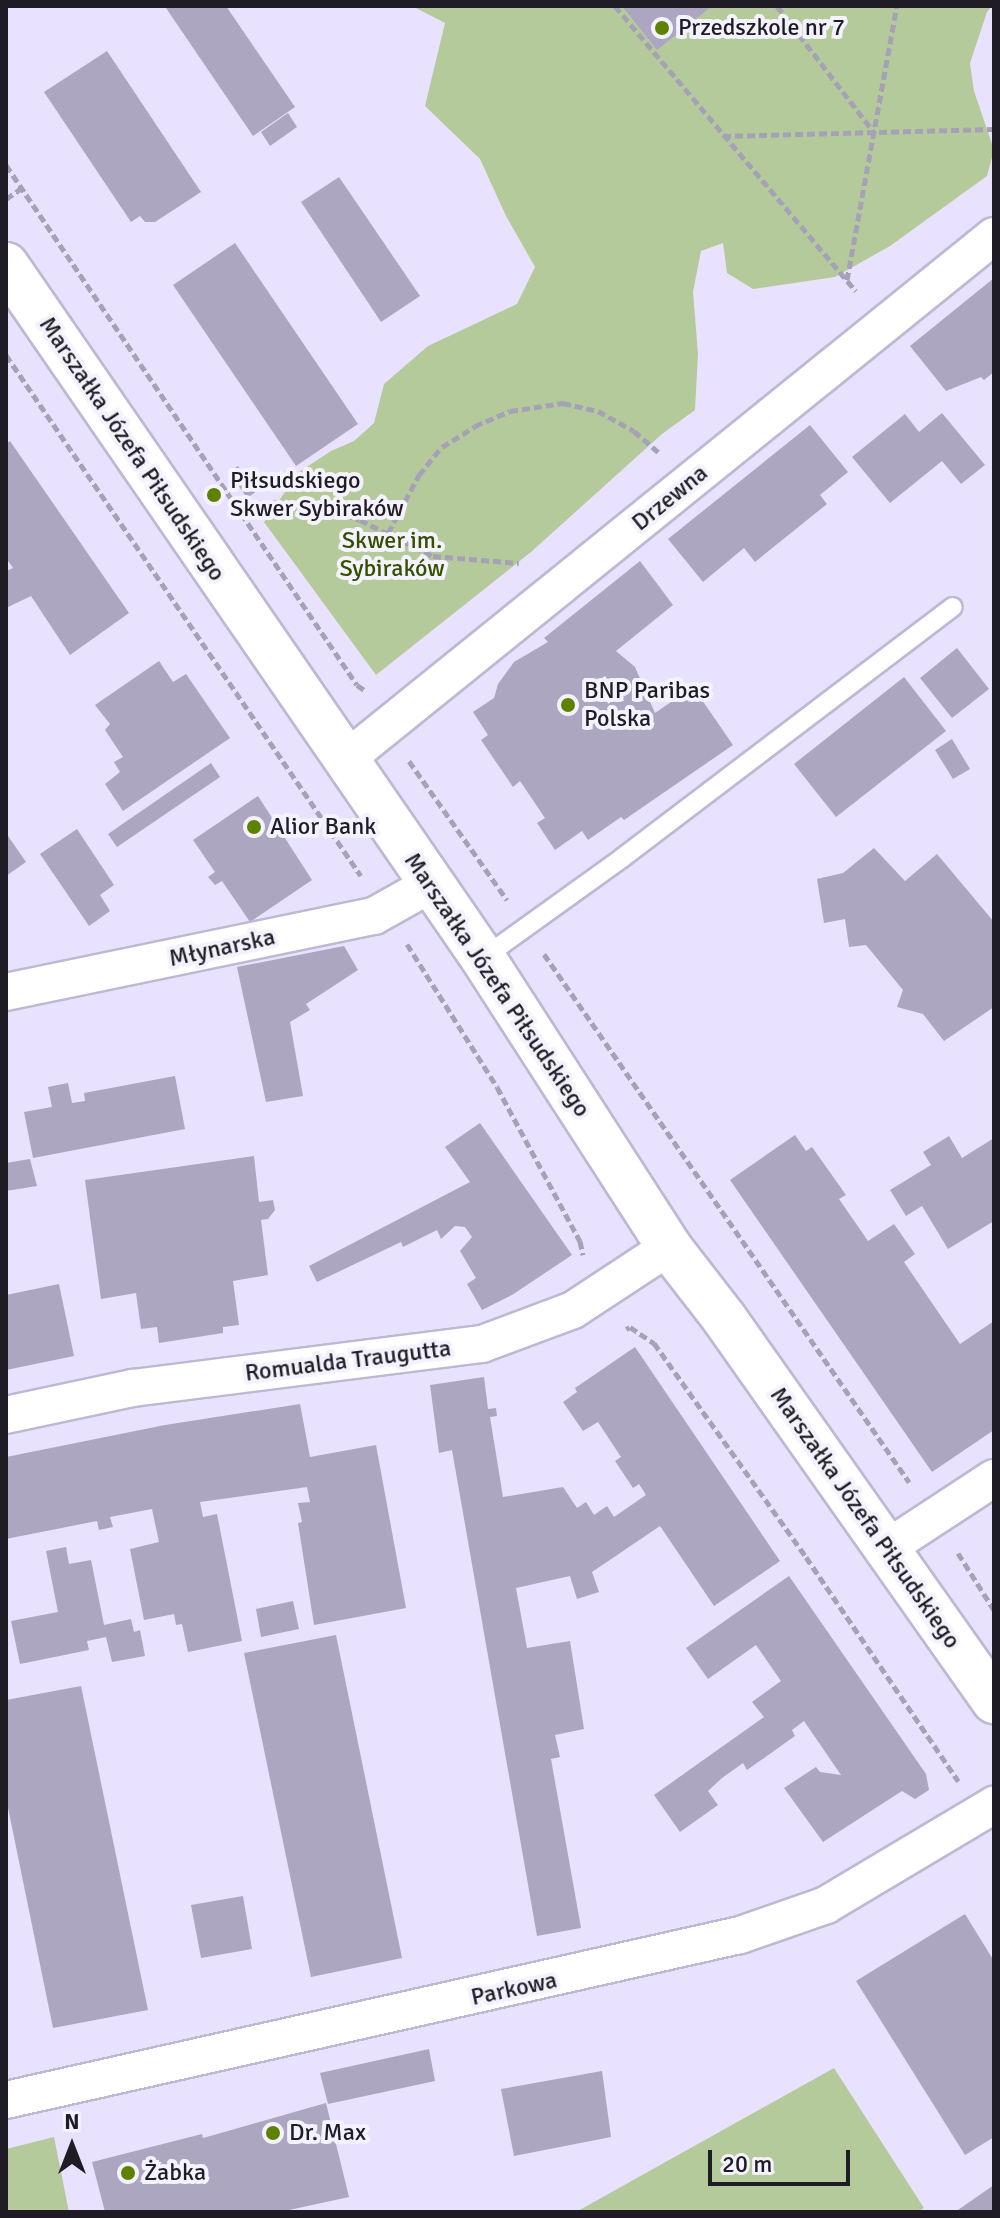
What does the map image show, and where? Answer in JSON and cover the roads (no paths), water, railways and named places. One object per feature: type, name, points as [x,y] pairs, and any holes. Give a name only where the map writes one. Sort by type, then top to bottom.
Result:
[{"type":"street","name":"Drzewna","points":[[345,760],[994,236]]},
{"type":"street","name":"Marszałka Józefa Piłsudskiego","points":[[6,265],[483,958],[669,1247],[724,1318],[994,1701]]},
{"type":"street","name":"Młynarska","points":[[6,992],[374,916],[431,884]]},
{"type":"street","name":"Romualda Traugutta","points":[[6,1415],[133,1388],[482,1344],[573,1310],[669,1247]]},
{"type":"street","points":[[887,1548],[994,1478]]},
{"type":"street","name":"Parkowa","points":[[6,2100],[740,1935],[826,1905],[987,1809]]},
{"type":"lane","points":[[483,958],[953,607]]},
{"type":"place","name":"Przedszkole nr 7","points":[[662,28]]},
{"type":"place","name":"Piłsudskiego Skwer Sybiraków","points":[[214,495]]},
{"type":"place","name":"BNP Paribas Polska","points":[[568,705]]},
{"type":"place","name":"Alior Bank","points":[[254,827]]},
{"type":"place","name":"Dr. Max","points":[[273,2133]]},
{"type":"place","name":"Żabka","points":[[128,2173]]},
{"type":"park label","name":"Skwer im. Sybiraków","points":[[392,555]]}]
